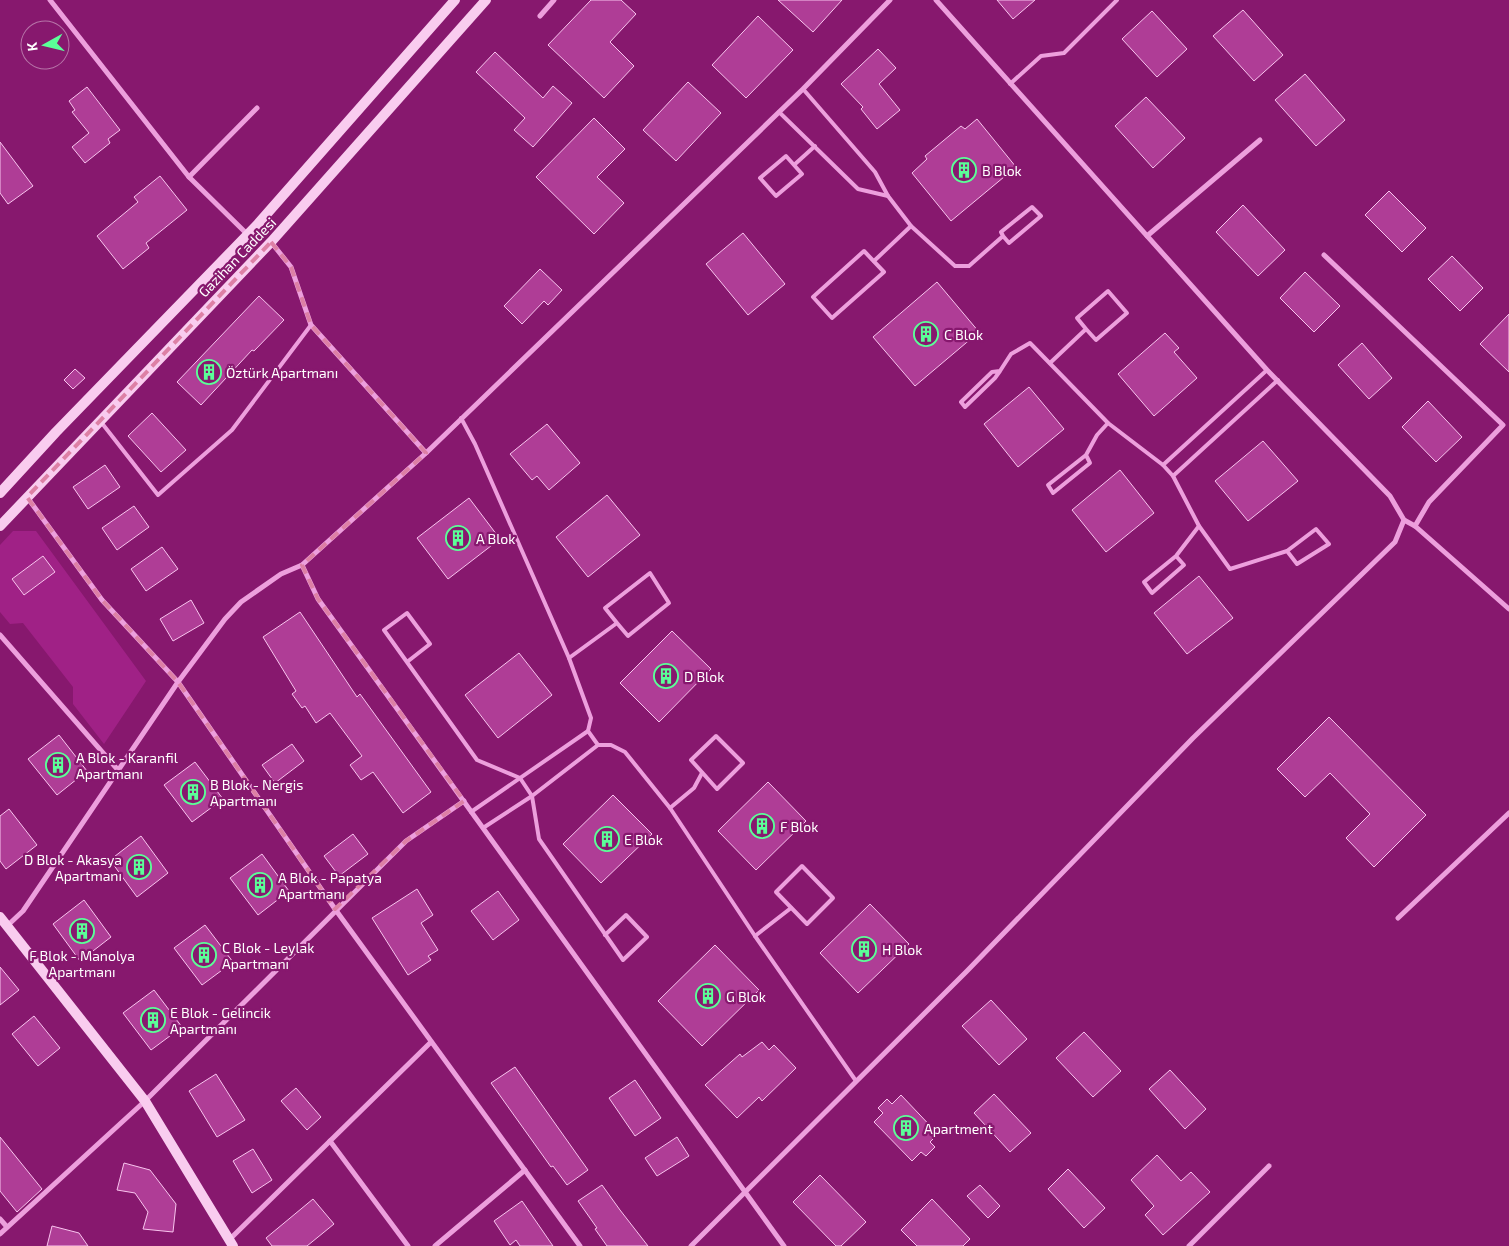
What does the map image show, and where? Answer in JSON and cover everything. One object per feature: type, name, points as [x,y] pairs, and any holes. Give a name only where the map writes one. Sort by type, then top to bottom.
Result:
[{"type":"main road","name":"Gazihan Caddesi","points":[[0,493],[56,432],[248,235],[455,0]]},
{"type":"main road","name":"Gazihan Caddesi","points":[[0,526],[99,420],[271,242],[486,0]]},
{"type":"main road","points":[[0,917],[146,1101],[231,1243]]},
{"type":"street","points":[[50,0],[189,177],[248,235]]},
{"type":"street","points":[[540,16],[554,0]]},
{"type":"street","points":[[7,926],[23,911],[178,682],[237,606],[281,574],[302,565],[426,453],[461,417],[803,89],[890,0]]},
{"type":"street","points":[[936,0],[1267,370],[1390,496],[1404,520],[1416,526],[1509,609]]},
{"type":"street","points":[[189,177],[257,108]]},
{"type":"street","points":[[1147,236],[1260,140]]},
{"type":"street","points":[[271,242],[291,267],[311,325],[426,453]]},
{"type":"street","points":[[1324,255],[1503,425],[1429,502],[1416,526]]},
{"type":"street","points":[[27,497],[102,600],[178,682],[335,909],[580,1246]]},
{"type":"street","points":[[691,1246],[960,978],[1193,738],[1395,542],[1404,520]]},
{"type":"street","points":[[302,565],[318,599],[784,1246]]},
{"type":"street","points":[[0,635],[118,770]]},
{"type":"street","points":[[0,1234],[146,1101],[335,909],[406,841],[464,801]]},
{"type":"street","points":[[1398,918],[1509,813]]},
{"type":"street","points":[[231,1243],[330,1140],[431,1042]]},
{"type":"street","points":[[330,1140],[408,1246]]},
{"type":"street","points":[[1189,1246],[1269,1166]]},
{"type":"street","points":[[435,1246],[525,1170]]},
{"type":"street","points":[[0,1219],[7,1226]]},
{"type":"lane","points":[[1010,84],[1041,56],[1064,52],[1117,0]]},
{"type":"lane","points":[[803,89],[875,172],[888,196],[911,226],[955,266],[969,266],[1003,236]]},
{"type":"lane","points":[[779,112],[858,189],[888,196]]},
{"type":"lane","points":[[794,165],[815,146]]},
{"type":"lane","points":[[786,156],[794,165],[802,174],[776,196],[760,178],[786,156]]},
{"type":"lane","points":[[1032,207],[1041,216],[1009,243],[1003,236],[1001,232],[1032,207]]},
{"type":"lane","points":[[874,261],[911,226]]},
{"type":"lane","points":[[864,251],[874,261],[884,272],[832,318],[813,297],[864,251]]},
{"type":"lane","points":[[1108,291],[1127,313],[1096,340],[1086,329],[1077,318],[1108,291]]},
{"type":"lane","points":[[99,420],[158,495],[232,430],[311,325]]},
{"type":"lane","points":[[1050,363],[1086,329]]},
{"type":"lane","points":[[1000,371],[992,372],[961,402],[965,407],[995,378],[1000,371],[1011,354],[1030,343],[1108,423],[1163,465],[1173,476],[1198,526],[1230,569],[1287,551],[1316,529],[1329,544],[1296,564],[1287,551]]},
{"type":"lane","points":[[1163,465],[1267,370]]},
{"type":"lane","points":[[1173,476],[1278,380]]},
{"type":"lane","points":[[461,417],[475,444],[569,658],[591,718],[588,731],[471,812]]},
{"type":"lane","points":[[1086,455],[1090,463],[1053,493],[1048,485],[1086,455],[1097,435],[1108,423]]},
{"type":"lane","points":[[1176,556],[1184,565],[1152,593],[1144,582],[1176,556],[1198,526]]},
{"type":"lane","points":[[650,573],[669,603],[628,636],[616,623],[604,608],[650,573]]},
{"type":"lane","points":[[406,662],[430,644],[407,613],[384,630],[406,662],[477,760],[520,778],[532,796],[539,839],[605,935],[624,960],[647,937],[626,915],[605,935]]},
{"type":"lane","points":[[569,658],[616,623]]},
{"type":"lane","points":[[588,731],[598,745]]},
{"type":"lane","points":[[716,736],[743,763],[717,789],[702,773],[691,760],[716,736]]},
{"type":"lane","points":[[483,828],[532,796],[598,745],[611,745],[624,752],[670,808],[755,936],[856,1081]]},
{"type":"lane","points":[[670,808],[694,788],[702,773]]},
{"type":"lane","points":[[802,866],[833,898],[807,924],[791,908],[776,892],[802,866]]},
{"type":"lane","points":[[755,936],[791,908]]},
{"type":"highlighted area","points":[[271,242],[291,267],[311,325],[426,453],[302,565],[318,599],[464,801],[406,841],[335,909],[178,682],[102,600],[27,497]]},
{"type":"shaded area","points":[[13,531],[36,531],[146,681],[104,744],[73,704],[73,687],[23,623],[10,624],[0,612],[0,545]]},
{"type":"building","points":[[591,0],[621,0],[636,14],[610,42],[634,66],[604,98],[548,45]]},
{"type":"building","points":[[778,0],[842,0],[813,32]]},
{"type":"building","points":[[997,0],[1035,0],[1013,19]]},
{"type":"building","points":[[1243,10],[1283,55],[1254,81],[1213,36]]},
{"type":"building","points":[[1152,11],[1187,49],[1157,77],[1122,39]]},
{"type":"building","points":[[758,16],[793,50],[746,98],[712,65]]},
{"type":"building","points":[[878,49],[896,68],[879,84],[900,110],[877,129],[861,109],[863,107],[841,84]]},
{"type":"building","points":[[495,52],[543,98],[553,86],[572,103],[533,147],[514,130],[525,118],[476,72]]},
{"type":"building","points":[[1305,74],[1345,120],[1316,146],[1275,100]]},
{"type":"building","points":[[688,82],[721,113],[676,161],[643,130]]},
{"type":"building","points":[[87,87],[120,130],[108,139],[110,143],[85,163],[72,147],[89,133],[72,112],[75,110],[69,101]]},
{"type":"building","points":[[1146,97],[1185,138],[1153,168],[1115,126]]},
{"type":"building","points":[[594,118],[625,149],[597,177],[624,203],[594,234],[536,177]]},
{"type":"building","name":"B Blok","points":[[977,119],[1016,167],[951,221],[912,173],[927,159],[925,156],[961,126],[965,129]]},
{"type":"building","points":[[0,142],[33,186],[8,204],[0,193]]},
{"type":"building","points":[[160,176],[187,210],[146,243],[149,248],[123,269],[97,236],[138,202],[134,197]]},
{"type":"building","points":[[1389,191],[1426,228],[1402,252],[1365,215]]},
{"type":"building","points":[[1243,205],[1285,250],[1258,276],[1216,232]]},
{"type":"building","points":[[743,233],[785,284],[748,315],[706,264]]},
{"type":"building","points":[[1452,256],[1483,288],[1460,311],[1428,279]]},
{"type":"building","points":[[540,269],[562,290],[548,305],[544,301],[522,324],[504,306]]},
{"type":"building","points":[[1305,272],[1340,306],[1314,332],[1280,298]]},
{"type":"building","name":"C Blok","points":[[937,282],[979,332],[915,386],[873,337]]},
{"type":"building","points":[[259,296],[284,320],[254,351],[252,350],[201,405],[177,382]]},
{"type":"building","points":[[1509,314],[1509,372],[1480,344]]},
{"type":"building","points":[[1165,333],[1179,348],[1174,352],[1197,378],[1154,416],[1118,374]]},
{"type":"building","points":[[1362,343],[1392,378],[1369,399],[1338,365]]},
{"type":"building","points":[[75,369],[85,378],[73,389],[64,380]]},
{"type":"building","points":[[1029,387],[1064,429],[1018,467],[984,424]]},
{"type":"building","points":[[1428,401],[1462,437],[1436,462],[1402,427]]},
{"type":"building","points":[[152,413],[186,450],[161,472],[128,436]]},
{"type":"building","points":[[547,424],[580,463],[549,490],[537,476],[532,480],[510,454]]},
{"type":"building","points":[[1263,441],[1298,481],[1248,521],[1215,481]]},
{"type":"building","points":[[105,465],[120,487],[88,509],[73,487]]},
{"type":"building","points":[[1120,470],[1154,513],[1106,552],[1072,510]]},
{"type":"building","points":[[607,495],[640,535],[588,577],[556,537]]},
{"type":"building","name":"A Blok","points":[[469,498],[500,539],[448,579],[417,538]]},
{"type":"building","points":[[134,506],[149,527],[117,550],[102,528]]},
{"type":"building","points":[[162,547],[178,569],[146,591],[131,569]]},
{"type":"building","points":[[43,556],[55,572],[24,595],[12,579]]},
{"type":"building","points":[[1199,576],[1233,618],[1187,654],[1154,613]]},
{"type":"building","points":[[191,600],[204,623],[173,641],[160,619]]},
{"type":"building","points":[[300,612],[357,697],[360,694],[431,792],[403,813],[373,772],[361,780],[350,765],[362,756],[330,713],[316,723],[305,706],[302,708],[292,694],[296,691],[263,637]]},
{"type":"building","name":"D Blok","points":[[672,631],[711,669],[659,722],[620,683]]},
{"type":"building","points":[[519,653],[552,695],[498,738],[465,695]]},
{"type":"building","points":[[1329,717],[1426,815],[1374,867],[1346,838],[1370,814],[1330,773],[1305,797],[1277,769]]},
{"type":"building","name":"A Blok - Karanfil Apartmanı","points":[[59,735],[87,771],[57,795],[28,759]]},
{"type":"building","points":[[292,744],[304,761],[275,783],[262,765]]},
{"type":"building","name":"B Blok - Nergis Apartmanı","points":[[195,762],[223,799],[192,822],[164,785]]},
{"type":"building","name":"F Blok","points":[[768,782],[806,821],[756,870],[718,831]]},
{"type":"building","name":"E Blok","points":[[613,795],[652,834],[601,883],[563,844]]},
{"type":"building","points":[[9,809],[37,845],[6,869],[0,861],[0,816]]},
{"type":"building","points":[[353,834],[368,854],[339,876],[324,856]]},
{"type":"building","name":"D Blok - Akasya Apartmanı","points":[[141,836],[168,873],[137,897],[110,860]]},
{"type":"building","name":"A Blok - Papatya Apartmanı","points":[[262,854],[289,891],[258,915],[230,878]]},
{"type":"building","points":[[417,889],[433,915],[421,923],[438,950],[428,956],[431,960],[408,975],[372,918]]},
{"type":"building","points":[[498,891],[519,920],[493,940],[471,911]]},
{"type":"building","name":"F Blok - Manolya Apartmanı","points":[[84,900],[111,937],[80,961],[53,924]]},
{"type":"building","name":"H Blok","points":[[870,904],[909,944],[858,993],[820,953]]},
{"type":"building","name":"C Blok - Leylak Apartmanı","points":[[205,925],[233,962],[202,985],[174,948]]},
{"type":"building","name":"G Blok","points":[[715,945],[759,990],[702,1046],[658,1001]]},
{"type":"building","points":[[0,967],[19,990],[0,1005]]},
{"type":"building","name":"E Blok - Gelincik Apartmanı","points":[[154,990],[182,1027],[151,1050],[123,1013]]},
{"type":"building","points":[[991,1000],[1027,1039],[999,1065],[962,1026]]},
{"type":"building","points":[[34,1016],[60,1048],[38,1066],[12,1034]]},
{"type":"building","points":[[1084,1032],[1121,1071],[1093,1097],[1056,1058]]},
{"type":"building","points":[[762,1042],[769,1050],[774,1045],[796,1068],[762,1101],[759,1097],[737,1118],[705,1085],[740,1054],[742,1057]]},
{"type":"building","points":[[515,1067],[588,1170],[567,1185],[553,1166],[551,1167],[491,1083]]},
{"type":"building","points":[[1170,1070],[1206,1109],[1185,1129],[1149,1089]]},
{"type":"building","points":[[216,1074],[245,1120],[217,1137],[189,1091]]},
{"type":"building","points":[[635,1080],[661,1118],[635,1136],[609,1098]]},
{"type":"building","points":[[296,1088],[321,1117],[307,1130],[281,1101]]},
{"type":"building","points":[[994,1094],[1031,1133],[1010,1152],[974,1113]]},
{"type":"building","name":"Apartment","points":[[901,1095],[938,1134],[930,1142],[935,1147],[926,1156],[921,1152],[912,1161],[874,1122],[883,1113],[878,1108],[887,1099],[892,1104]]},
{"type":"building","points":[[0,1137],[42,1189],[17,1212],[0,1191]]},
{"type":"building","points":[[677,1137],[689,1156],[657,1176],[645,1158]]},
{"type":"building","points":[[253,1149],[272,1180],[252,1193],[233,1161]]},
{"type":"building","points":[[1157,1155],[1181,1181],[1191,1172],[1210,1192],[1163,1235],[1145,1215],[1154,1206],[1131,1180]]},
{"type":"building","points":[[124,1163],[150,1170],[176,1204],[173,1232],[143,1229],[148,1212],[135,1193],[117,1190]]},
{"type":"building","points":[[1068,1169],[1105,1208],[1084,1228],[1048,1189]]},
{"type":"building","points":[[820,1175],[866,1222],[841,1246],[836,1246],[793,1202]]},
{"type":"building","points":[[602,1185],[648,1246],[607,1246],[578,1201]]},
{"type":"building","points":[[980,1185],[1000,1206],[988,1218],[967,1196]]},
{"type":"building","points":[[313,1199],[334,1224],[307,1246],[272,1246],[266,1238]]},
{"type":"building","points":[[932,1199],[970,1239],[963,1246],[917,1246],[901,1230]]},
{"type":"building","points":[[522,1201],[553,1246],[520,1246],[516,1240],[510,1245],[494,1221]]},
{"type":"building","points":[[52,1226],[79,1233],[88,1246],[47,1246]]},
{"type":"place","name":"B Blok","points":[[964,170]]},
{"type":"place","name":"C Blok","points":[[926,334]]},
{"type":"place","name":"Öztürk Apartmanı","points":[[209,372]]},
{"type":"place","name":"A Blok","points":[[458,538]]},
{"type":"place","name":"D Blok","points":[[666,676]]},
{"type":"place","name":"A Blok - Karanfil Apartmanı","points":[[58,765]]},
{"type":"place","name":"B Blok - Nergis Apartmanı","points":[[193,792]]},
{"type":"place","name":"F Blok","points":[[762,826]]},
{"type":"place","name":"E Blok","points":[[607,839]]},
{"type":"place","name":"D Blok - Akasya Apartmanı","points":[[139,867]]},
{"type":"place","name":"A Blok - Papatya Apartmanı","points":[[260,885]]},
{"type":"place","name":"F Blok - Manolya Apartmanı","points":[[82,931]]},
{"type":"place","name":"H Blok","points":[[864,949]]},
{"type":"place","name":"C Blok - Leylak Apartmanı","points":[[204,955]]},
{"type":"place","name":"G Blok","points":[[708,996]]},
{"type":"place","name":"E Blok - Gelincik Apartmanı","points":[[153,1020]]},
{"type":"place","name":"Apartment","points":[[906,1128]]}]
